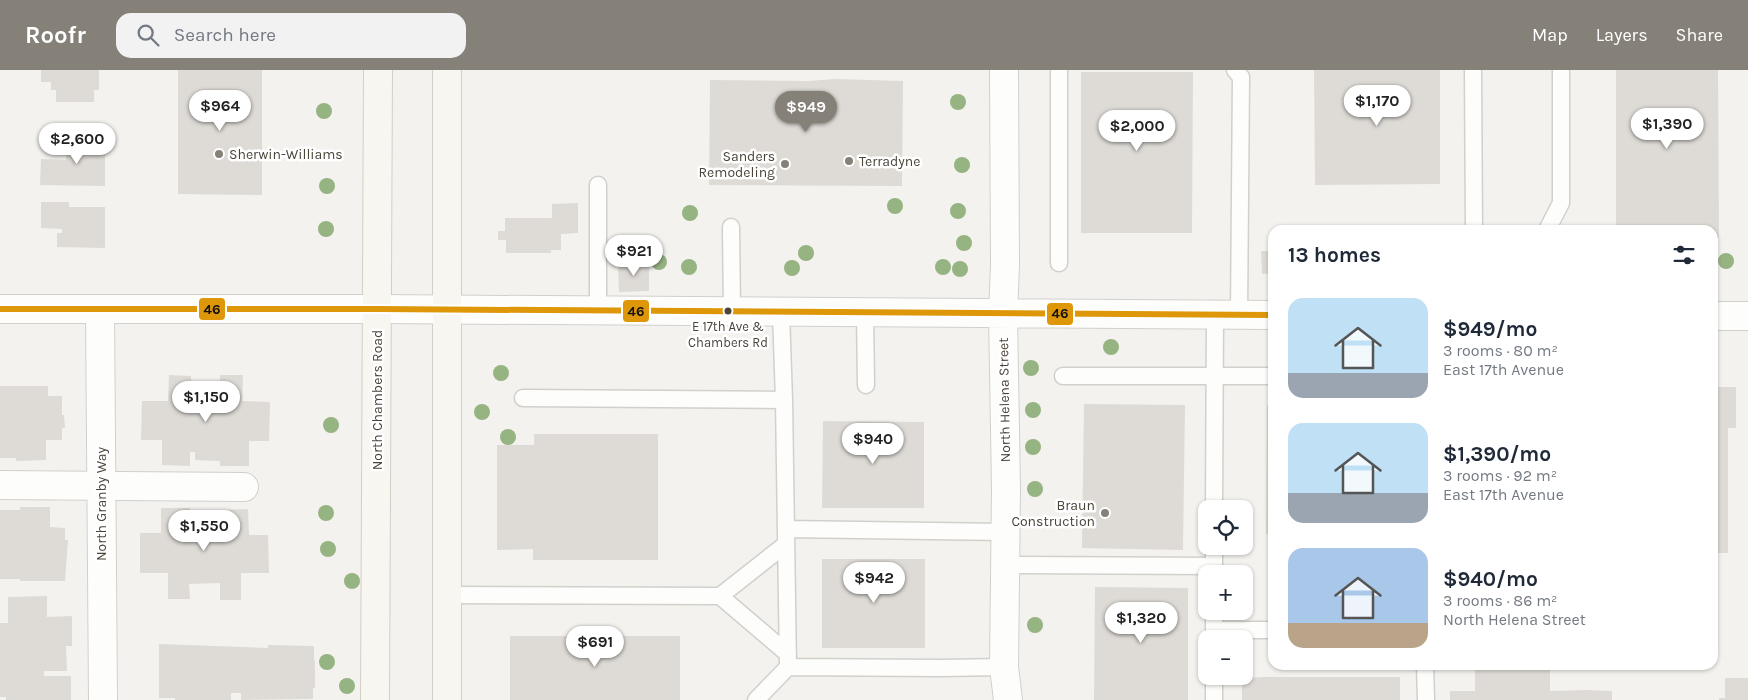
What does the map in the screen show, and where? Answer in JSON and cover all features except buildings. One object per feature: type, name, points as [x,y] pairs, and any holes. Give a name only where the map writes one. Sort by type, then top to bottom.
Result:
[{"type":"main road","name":"North Chambers Road","points":[[375,700],[378,70]]},
{"type":"main road","points":[[447,70],[447,700]]},
{"type":"street","name":"North Helena Street","points":[[1004,70],[1004,667],[1008,700]]},
{"type":"street","points":[[0,309],[378,308],[1003,314],[1268,314]]},
{"type":"street","name":"North Granby Way","points":[[100,309],[103,700]]},
{"type":"street","points":[[1718,316],[1748,316]]},
{"type":"street","points":[[0,485],[244,486]]},
{"type":"lane","points":[[1059,70],[1059,263]]},
{"type":"lane","points":[[1214,500],[1214,376],[1227,314],[1241,77],[1235,70]]},
{"type":"lane","points":[[1473,70],[1474,225]]},
{"type":"lane","points":[[1549,225],[1560,203],[1560,70]]},
{"type":"lane","points":[[598,185],[598,311]]},
{"type":"lane","points":[[731,227],[732,312]]},
{"type":"lane","points":[[756,700],[788,661],[781,312]]},
{"type":"lane","points":[[865,313],[866,385]]},
{"type":"lane","points":[[1063,376],[1268,376]]},
{"type":"lane","points":[[523,398],[784,400]]},
{"type":"lane","points":[[447,595],[720,596],[786,537],[1005,532]]},
{"type":"lane","points":[[1005,565],[1066,564],[1198,569]]},
{"type":"lane","points":[[720,596],[788,661],[939,668],[1004,667]]},
{"type":"lane","points":[[1253,631],[1268,630]]},
{"type":"lane","points":[[1425,670],[1426,700]]},
{"type":"lane","points":[[1214,685],[1214,700]]},
{"type":"transit line","name":"46","points":[[0,309],[378,309],[1268,315]]},
{"type":"place","name":"Sherwin-Williams","points":[[219,154]]},
{"type":"place","name":"Terradyne","points":[[849,161]]},
{"type":"place","name":"Sanders Remodeling","points":[[785,164]]},
{"type":"place","name":"E 17th Ave & Chambers Rd","points":[[728,311]]},
{"type":"place","name":"Braun Construction","points":[[1105,513]]}]
